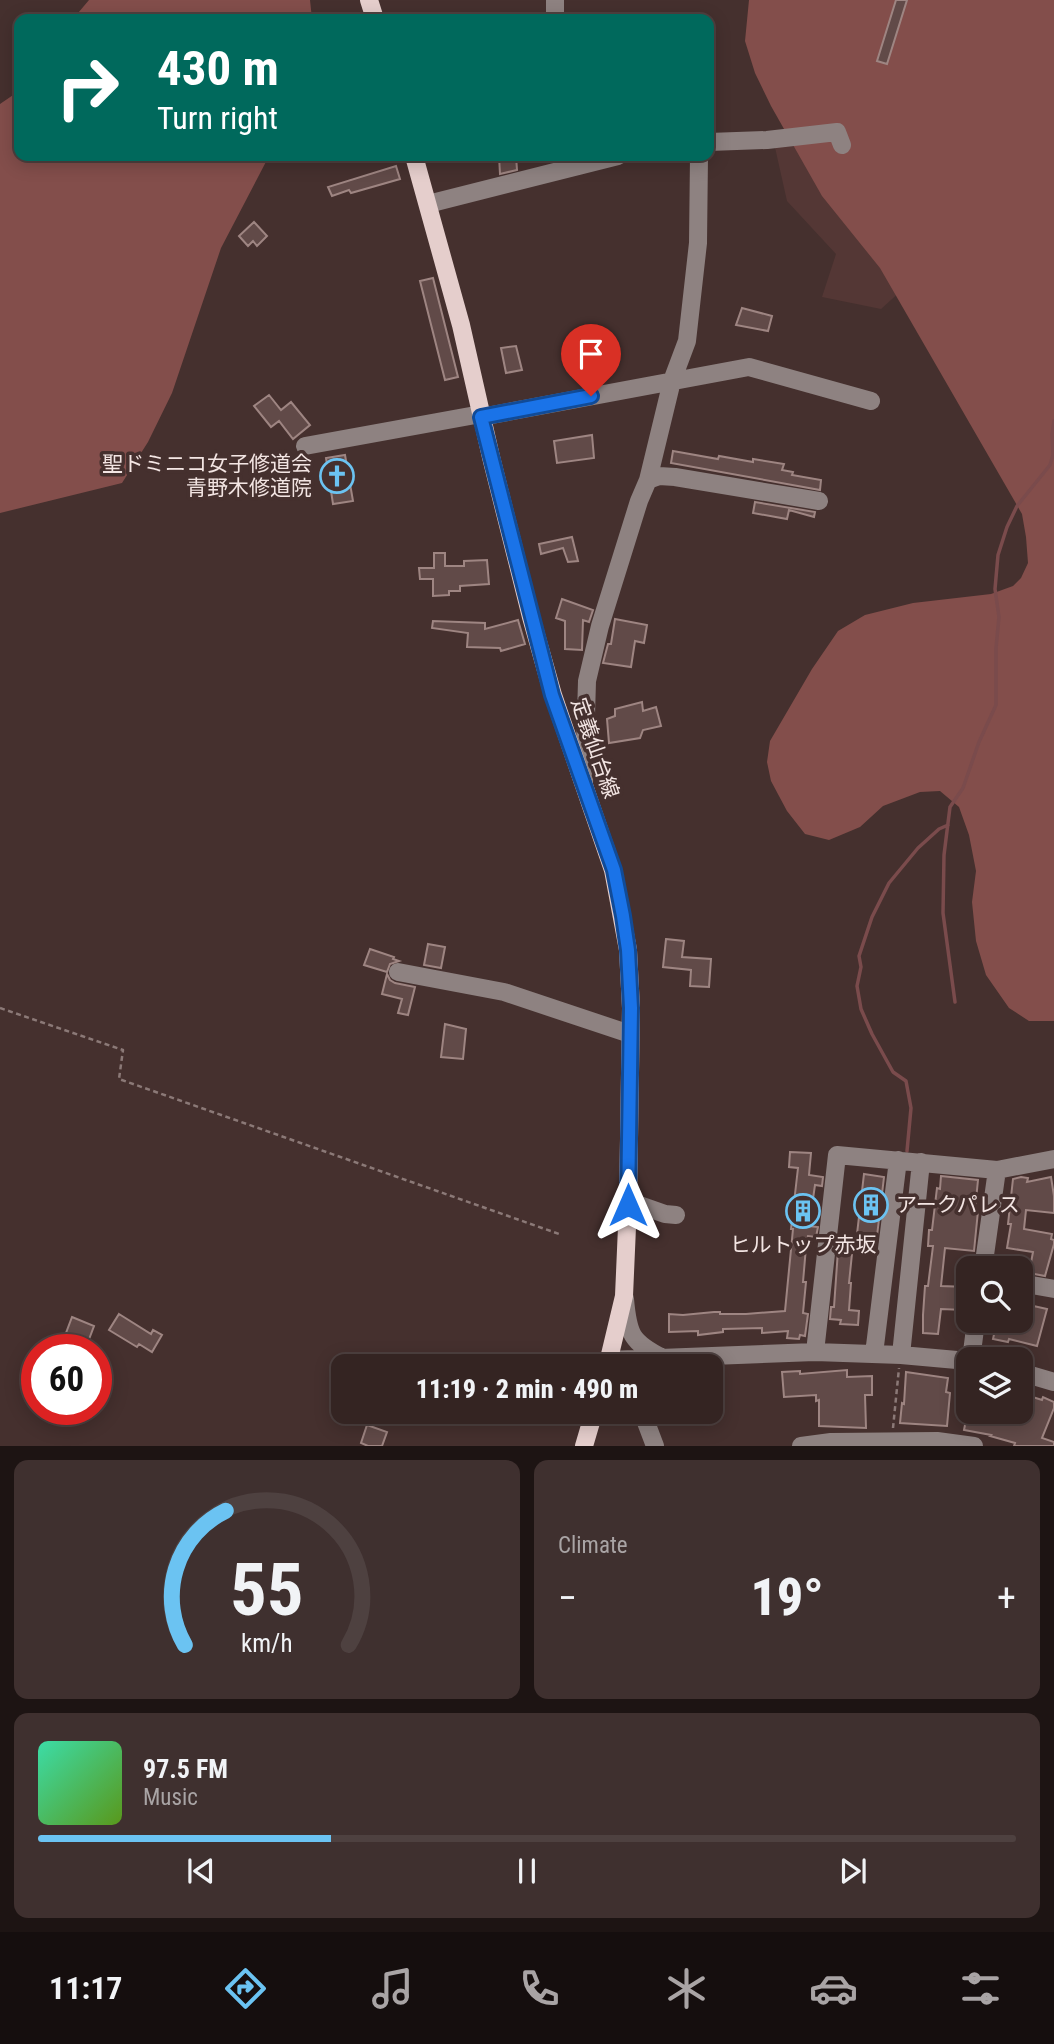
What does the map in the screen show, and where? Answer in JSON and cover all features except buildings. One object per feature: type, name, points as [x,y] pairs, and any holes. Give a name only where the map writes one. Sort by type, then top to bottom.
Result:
[{"type":"main road","name":"定義仙台線","points":[[415,161],[461,325],[552,695],[614,870],[623,916],[628,950],[630,1034],[628,1201],[624,1296],[610,1354]]},
{"type":"main road","points":[[584,1446],[590,1424]]},
{"type":"street","points":[[714,142],[767,140],[837,132],[842,145]]},
{"type":"street","points":[[428,204],[598,161]]},
{"type":"street","points":[[584,785],[587,681],[600,626],[648,480],[672,381],[687,341],[698,243],[699,161]]},
{"type":"street","points":[[306,446],[749,367],[871,401]]},
{"type":"street","points":[[648,480],[659,476],[675,477],[819,501]]},
{"type":"street","points":[[398,972],[503,992],[630,1034]]},
{"type":"street","points":[[815,1352],[837,1155],[997,1170],[1054,1159]]},
{"type":"street","points":[[874,1354],[898,1160]]},
{"type":"street","points":[[901,1355],[921,1162]]},
{"type":"street","points":[[985,1256],[997,1170]]},
{"type":"street","points":[[628,1201],[665,1214],[676,1215]]},
{"type":"street","points":[[886,1254],[911,1255]]},
{"type":"street","points":[[1033,1285],[1054,1289]]},
{"type":"street","points":[[624,1296],[627,1324],[632,1336],[645,1349],[655,1354]]},
{"type":"street","points":[[723,1356],[815,1352],[956,1359]]},
{"type":"street","points":[[1033,1376],[1054,1382]]},
{"type":"street","points":[[647,1424],[656,1446]]},
{"type":"street","points":[[801,1446],[831,1442],[974,1446]]},
{"type":"path","points":[[0,1008],[122,1050],[119,1079],[562,1235]]},
{"type":"path","points":[[891,1444],[901,1355]]},
{"type":"shaded area","points":[[89,0],[310,0],[311,14],[77,14]]},
{"type":"shaded area","points":[[749,0],[1054,0],[1054,1021],[1029,1021],[1009,1008],[986,975],[976,941],[972,902],[976,871],[969,835],[959,807],[940,791],[920,792],[883,806],[860,827],[829,840],[805,834],[787,811],[771,781],[767,762],[770,741],[812,669],[838,631],[865,615],[913,603],[991,594],[1013,586],[1021,578],[1028,563],[1022,514],[880,268],[822,196],[771,106],[755,73],[745,41]]},
{"type":"shaded area","points":[[14,94],[14,161],[266,161],[221,248],[172,393],[148,442],[122,483],[0,513],[0,104]]},
{"type":"shaded area","points":[[858,127],[925,269],[881,309],[822,297],[836,254],[787,201],[772,134]]},
{"type":"waterway","points":[[955,1002],[943,913],[944,855],[950,807],[963,788],[979,742],[996,705],[999,617],[995,589],[998,555],[1017,506],[1050,465],[1054,421]]},
{"type":"waterway","points":[[907,1151],[911,1108],[906,1081],[893,1072],[861,1009],[857,986],[861,967],[859,956],[872,917],[889,883],[918,848],[939,829],[948,825]]},
{"type":"place","name":"聖ドミニコ女子修道会 青野木修道院","points":[[337,476]]},
{"type":"place","name":"アークパレス","points":[[871,1205]]},
{"type":"place","name":"ヒルトップ赤坂","points":[[803,1211]]},
{"type":"route","points":[[591,396],[481,417],[552,695],[614,870],[623,916],[631,1008],[628,1205]]}]
